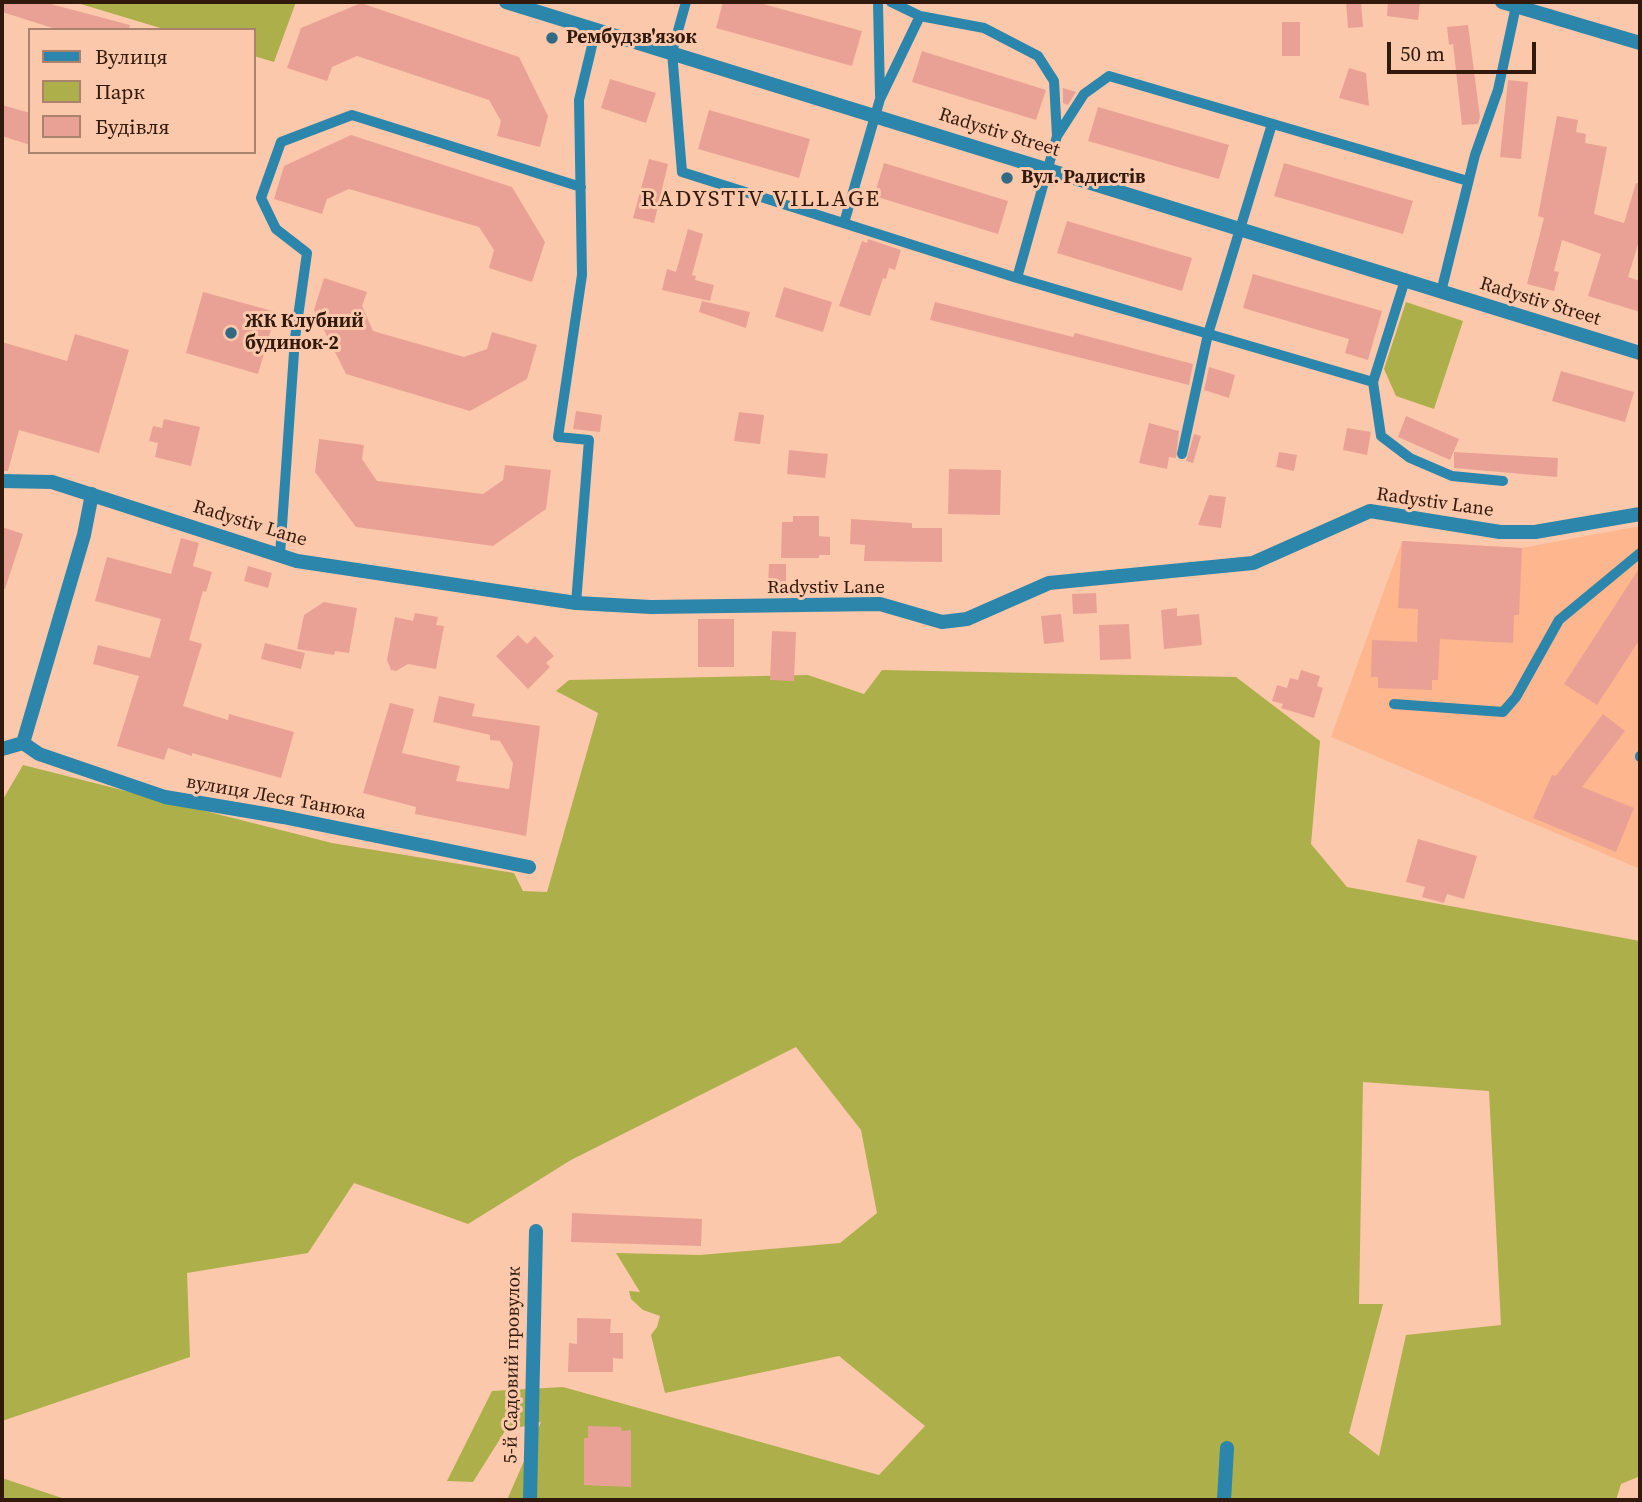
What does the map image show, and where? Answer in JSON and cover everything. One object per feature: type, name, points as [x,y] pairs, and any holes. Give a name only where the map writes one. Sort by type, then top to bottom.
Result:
[{"type":"street","name":"Radystiv Street","points":[[506,2],[1640,354]]},
{"type":"street","points":[[1509,4],[1640,43]]},
{"type":"street","name":"Radystiv Lane","points":[[2,481],[52,482],[297,561],[576,603],[651,607],[880,604],[942,622],[967,619],[1049,583],[1253,563],[1370,511],[1500,531],[1535,532],[1640,513]]},
{"type":"street","points":[[2,749],[23,743],[84,535],[92,494]]},
{"type":"street","name":"вулиця Леся Танюка","points":[[23,743],[39,754],[165,797],[283,817],[529,867]]},
{"type":"street","name":"5-й Садовий провулок","points":[[530,1500],[536,1231]]},
{"type":"street","points":[[1224,1500],[1227,1448]]},
{"type":"lane","points":[[686,2],[672,52],[682,172],[1017,278],[1373,382]]},
{"type":"lane","points":[[878,2],[880,99]]},
{"type":"lane","points":[[891,2],[920,16],[984,27],[1038,56],[1054,81],[1057,136]]},
{"type":"lane","points":[[1441,292],[1468,181],[1497,90],[1509,4]]},
{"type":"lane","points":[[844,223],[880,99],[920,16]]},
{"type":"lane","points":[[576,603],[589,440],[558,437],[582,275],[579,100],[596,29]]},
{"type":"lane","points":[[1017,278],[1057,136],[1084,94],[1109,76],[1468,181]]},
{"type":"lane","points":[[280,555],[295,338],[307,253],[276,229],[261,198],[281,142],[352,115],[581,187]]},
{"type":"lane","points":[[1182,454],[1208,334],[1272,124]]},
{"type":"lane","points":[[1405,280],[1373,382],[1381,436],[1410,458],[1452,476],[1503,481]]},
{"type":"lane","points":[[1394,704],[1503,712],[1516,697],[1559,620],[1640,553]]},
{"type":"shaded area","points":[[1640,526],[1640,869],[1331,737],[1402,541],[1522,548]]},
{"type":"green space","points":[[74,2],[296,2],[274,62],[256,57],[256,28],[160,28]]},
{"type":"green space","points":[[1406,302],[1463,321],[1434,409],[1396,396],[1384,369]]},
{"type":"green space","points":[[882,670],[1236,677],[1320,741],[1311,844],[1347,887],[1640,941],[1640,1479],[1638,1477],[1621,1484],[1616,1500],[507,1500],[541,1422],[505,1431],[473,1482],[447,1481],[492,1391],[563,1387],[879,1475],[925,1426],[839,1356],[665,1393],[651,1335],[660,1316],[643,1310],[631,1299],[629,1291],[640,1292],[616,1253],[700,1255],[840,1243],[877,1213],[861,1130],[796,1047],[571,1160],[468,1224],[354,1183],[308,1253],[187,1273],[190,1357],[2,1421],[2,801],[23,765],[332,843],[514,873],[523,891],[547,892],[598,713],[556,691],[569,680],[808,675],[864,694]],"holes":[[[1363,1082],[1489,1091],[1501,1325],[1406,1335],[1379,1456],[1349,1433],[1383,1304],[1359,1304]]]},
{"type":"green space","points":[[2,1478],[68,1500],[2,1500]]},
{"type":"building","points":[[2,2],[43,2],[130,25],[129,28],[53,28],[2,12]]},
{"type":"building","points":[[723,2],[756,2],[862,31],[852,66],[716,28]]},
{"type":"building","points":[[1346,2],[1361,2],[1363,27],[1348,28]]},
{"type":"building","points":[[1388,2],[1420,2],[1418,20],[1387,16]]},
{"type":"building","points":[[361,3],[519,57],[548,116],[540,147],[497,136],[501,121],[489,100],[357,56],[332,67],[327,81],[287,68],[301,28]]},
{"type":"building","points":[[1282,22],[1300,22],[1300,56],[1282,56]]},
{"type":"building","points":[[1468,25],[1480,117],[1478,124],[1462,125],[1453,44],[1449,45],[1447,27]]},
{"type":"building","points":[[922,51],[1046,90],[1036,120],[912,82]]},
{"type":"building","points":[[1349,68],[1366,73],[1369,106],[1339,98]]},
{"type":"building","points":[[610,79],[656,93],[646,123],[601,108]]},
{"type":"building","points":[[1508,80],[1528,82],[1521,159],[1500,157]]},
{"type":"building","points":[[1063,88],[1076,92],[1068,105],[1063,103]]},
{"type":"building","points":[[2,105],[28,112],[28,144],[2,136]]},
{"type":"building","points":[[1098,107],[1229,145],[1219,179],[1088,141]]},
{"type":"building","points":[[709,110],[810,139],[799,178],[698,149]]},
{"type":"building","points":[[1557,116],[1578,120],[1576,132],[1586,134],[1585,143],[1607,147],[1594,214],[1624,223],[1636,183],[1640,184],[1640,238],[1628,277],[1640,281],[1640,312],[1588,296],[1601,254],[1562,240],[1554,271],[1559,272],[1554,291],[1527,284],[1544,218],[1538,216]]},
{"type":"building","points":[[351,135],[512,187],[545,242],[532,282],[489,268],[494,250],[479,227],[349,189],[327,199],[322,214],[274,199],[284,166]]},
{"type":"building","points":[[649,159],[668,164],[654,223],[633,218]]},
{"type":"building","points":[[884,163],[1008,201],[998,234],[874,196]]},
{"type":"building","points":[[1284,163],[1413,201],[1403,234],[1274,196]]},
{"type":"building","points":[[1067,221],[1192,258],[1182,291],[1057,253]]},
{"type":"building","points":[[688,229],[703,234],[692,275],[696,276],[695,280],[714,285],[710,301],[662,290],[667,269],[676,272]]},
{"type":"building","points":[[868,239],[901,250],[895,270],[889,268],[886,279],[883,278],[870,316],[839,306],[862,241],[867,243]]},
{"type":"building","points":[[1253,274],[1382,311],[1368,360],[1345,353],[1349,339],[1243,308]]},
{"type":"building","points":[[324,278],[367,292],[362,306],[373,331],[464,357],[487,349],[492,332],[537,345],[527,379],[470,411],[346,374],[314,310]]},
{"type":"building","points":[[784,287],[832,302],[823,332],[775,317]]},
{"type":"building","name":"ЖК Клубний будинок-2","points":[[203,292],[276,312],[258,374],[186,353]]},
{"type":"building","points":[[702,301],[750,312],[746,328],[699,312]]},
{"type":"building","points":[[935,302],[1073,337],[1075,333],[1193,364],[1189,385],[930,320]]},
{"type":"building","points":[[75,334],[129,350],[99,453],[19,430],[8,471],[2,471],[2,342],[67,361]]},
{"type":"building","points":[[1209,367],[1235,375],[1229,398],[1204,390]]},
{"type":"building","points":[[1561,371],[1634,392],[1625,422],[1552,401]]},
{"type":"building","points":[[576,411],[602,415],[600,432],[573,429]]},
{"type":"building","points":[[739,412],[764,415],[760,444],[734,441]]},
{"type":"building","points":[[1406,416],[1459,439],[1450,460],[1398,437]]},
{"type":"building","points":[[164,419],[200,427],[191,466],[155,457],[158,443],[149,441],[153,426],[162,428]]},
{"type":"building","points":[[1149,423],[1179,431],[1176,458],[1169,457],[1167,469],[1139,463]]},
{"type":"building","points":[[1347,428],[1371,432],[1367,455],[1343,450]]},
{"type":"building","points":[[1194,434],[1201,436],[1193,463],[1186,461]]},
{"type":"building","points":[[319,439],[364,445],[362,459],[377,481],[483,494],[503,480],[505,465],[551,470],[546,509],[493,546],[356,527],[315,472]]},
{"type":"building","points":[[789,450],[828,454],[825,478],[787,474]]},
{"type":"building","points":[[1279,452],[1297,455],[1294,471],[1276,467]]},
{"type":"building","points":[[1454,452],[1558,458],[1557,477],[1454,468]]},
{"type":"building","points":[[949,469],[1001,470],[1000,515],[948,514]]},
{"type":"building","points":[[1209,495],[1226,497],[1221,528],[1198,525]]},
{"type":"building","points":[[793,516],[819,516],[819,536],[830,537],[830,555],[819,555],[819,558],[781,558],[782,522],[793,522]]},
{"type":"building","points":[[851,519],[912,523],[912,528],[942,528],[942,562],[864,561],[865,545],[850,544]]},
{"type":"building","points":[[2,527],[23,534],[5,589],[2,588]]},
{"type":"building","points":[[181,538],[199,543],[193,566],[212,572],[206,592],[203,591],[189,640],[202,644],[183,706],[228,720],[229,714],[294,732],[281,778],[168,748],[164,760],[117,746],[139,676],[93,664],[98,645],[150,658],[161,619],[95,601],[107,557],[171,574]]},
{"type":"building","points":[[1402,541],[1522,548],[1519,615],[1514,615],[1513,643],[1440,639],[1438,680],[1432,680],[1432,690],[1378,688],[1378,677],[1371,677],[1372,640],[1417,642],[1418,609],[1398,608]]},
{"type":"building","points":[[769,564],[786,564],[786,586],[768,585]]},
{"type":"building","points":[[248,566],[272,573],[268,588],[244,581]]},
{"type":"building","points":[[1640,567],[1640,639],[1597,705],[1564,684]]},
{"type":"building","points":[[1096,593],[1097,613],[1073,614],[1072,594]]},
{"type":"building","points":[[324,602],[357,608],[349,653],[335,651],[334,655],[297,649],[304,615]]},
{"type":"building","points":[[1177,608],[1177,616],[1199,614],[1202,645],[1164,649],[1161,610]]},
{"type":"building","points":[[415,613],[438,617],[436,625],[444,626],[436,669],[408,664],[396,671],[391,670],[387,660],[395,617],[413,621]]},
{"type":"building","points":[[1061,614],[1064,642],[1044,644],[1041,616]]},
{"type":"building","points":[[698,619],[734,619],[734,667],[698,667]]},
{"type":"building","points":[[1129,624],[1131,659],[1100,660],[1099,625]]},
{"type":"building","points":[[772,631],[796,632],[794,681],[770,680]]},
{"type":"building","points":[[518,635],[527,644],[535,636],[554,656],[546,663],[550,667],[528,689],[496,656]]},
{"type":"building","points":[[265,643],[305,653],[301,669],[261,659]]},
{"type":"building","points":[[1301,670],[1320,676],[1317,686],[1323,688],[1314,718],[1281,708],[1283,704],[1272,701],[1277,685],[1287,688],[1290,678],[1298,680]]},
{"type":"building","points":[[439,696],[475,704],[472,716],[540,726],[526,836],[415,814],[416,807],[363,793],[390,703],[414,709],[402,753],[460,766],[456,781],[509,789],[513,763],[500,741],[490,740],[490,735],[433,722]]},
{"type":"building","points":[[1603,714],[1625,731],[1582,787],[1634,808],[1616,852],[1533,818],[1552,775],[1556,776]]},
{"type":"building","points":[[1418,839],[1477,856],[1464,899],[1447,894],[1444,903],[1422,897],[1425,887],[1406,882]]},
{"type":"building","points":[[572,1213],[702,1219],[701,1246],[571,1242]]},
{"type":"building","points":[[577,1318],[611,1319],[610,1333],[623,1333],[623,1359],[613,1358],[613,1372],[568,1372],[569,1343],[577,1344]]},
{"type":"building","points":[[588,1426],[631,1430],[631,1487],[584,1485],[584,1438],[588,1438]]},
{"type":"place","name":"Рембудзв'язок","points":[[552,38]]},
{"type":"place","name":"Вул. Радистів","points":[[1007,178]]},
{"type":"place","name":"ЖК Клубний будинок-2","points":[[231,333]]},
{"type":"district","name":"RADYSTIV VILLAGE","points":[[761,200]]}]
